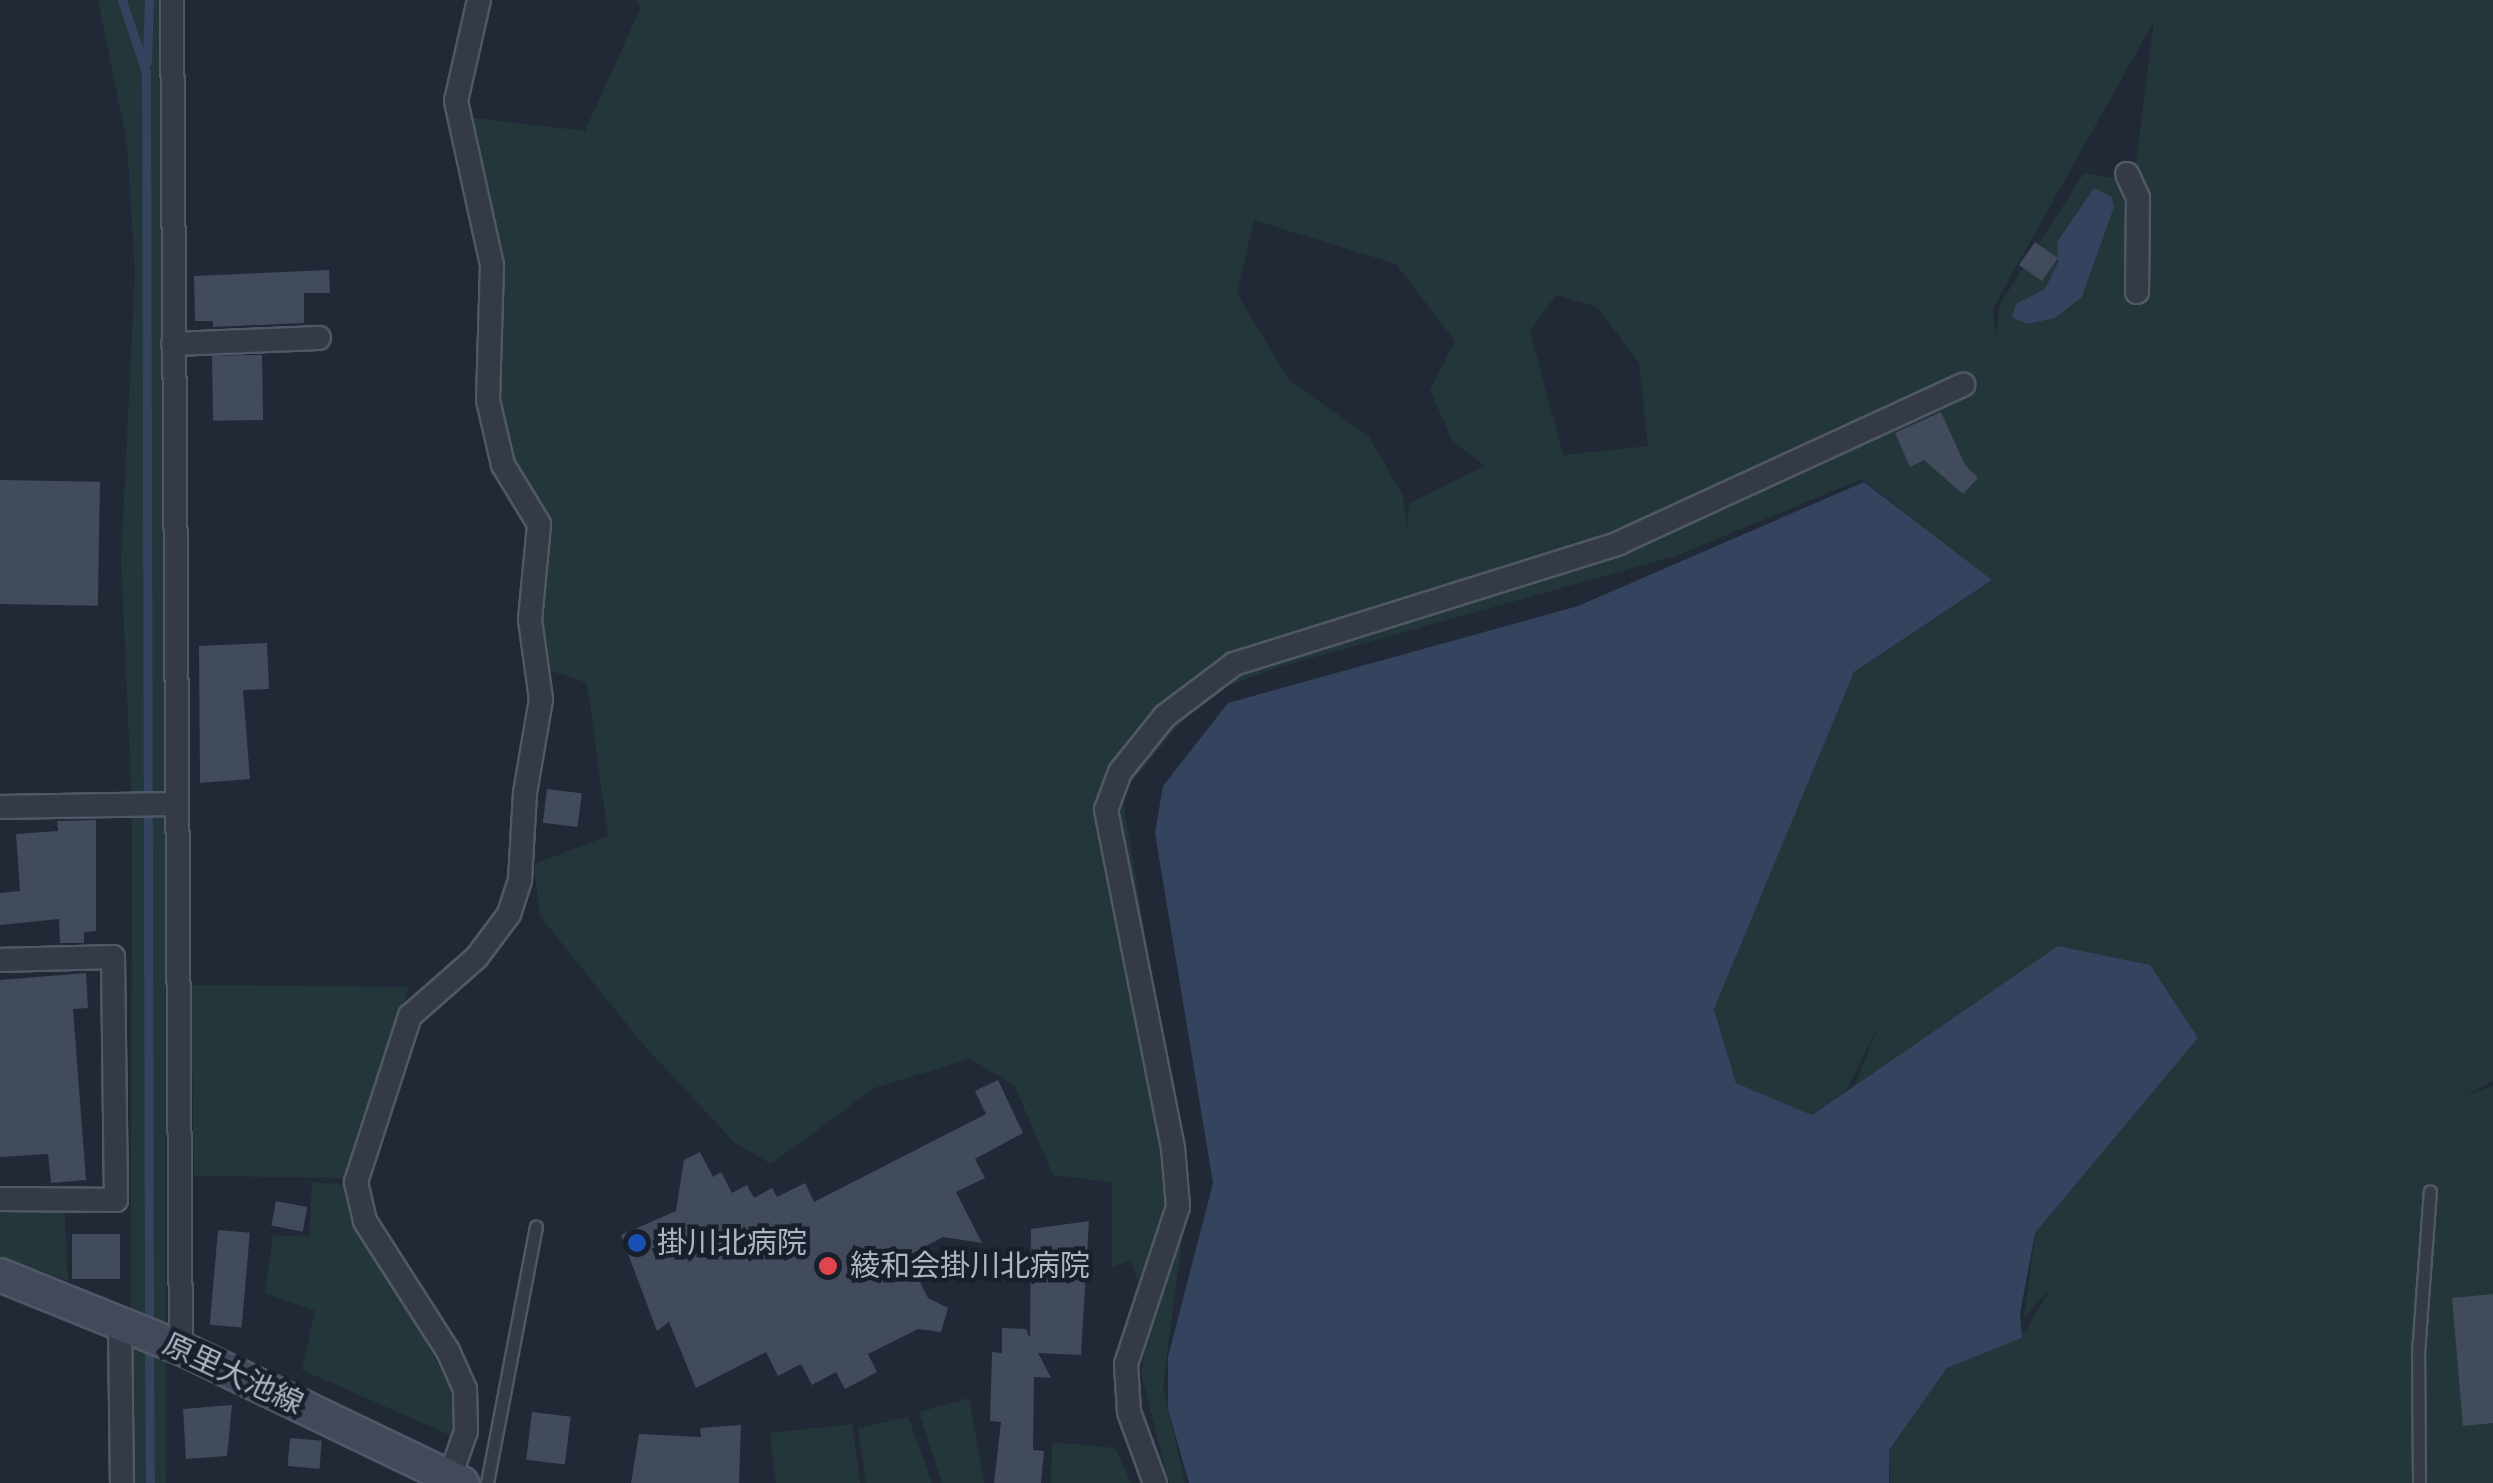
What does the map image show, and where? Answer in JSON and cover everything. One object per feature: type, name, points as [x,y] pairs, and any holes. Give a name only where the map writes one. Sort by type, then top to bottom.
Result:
[{"type":"main road","name":"原里大池線","points":[[0,1275],[178,1347],[456,1480]]},
{"type":"street","points":[[172,0],[178,1347]]},
{"type":"street","points":[[456,1480],[466,1431],[465,1389],[448,1351],[365,1221],[356,1182],[410,1016],[478,956],[510,914],[520,880],[525,792],[542,700],[530,620],[539,524],[504,465],[488,400],[492,265],[456,101],[480,0]]},
{"type":"street","points":[[2127,174],[2138,198],[2137,292]]},
{"type":"street","points":[[173,344],[319,338]]},
{"type":"street","points":[[1154,1483],[1129,1412],[1126,1364],[1178,1207],[1173,1148],[1106,810],[1120,772],[1165,716],[1234,664],[1619,542],[1963,385]]},
{"type":"street","points":[[0,807],[174,804]]},
{"type":"street","points":[[0,960],[113,958],[116,1200],[0,1199]]},
{"type":"street","points":[[122,1483],[126,1326]]},
{"type":"lane","points":[[2419,1483],[2418,1353],[2430,1191]]},
{"type":"lane","points":[[487,1483],[536,1227]]},
{"type":"shaded area","points":[[98,0],[164,0],[166,1483],[130,1483],[132,805],[121,561],[135,272],[127,143]]},
{"type":"shaded area","points":[[637,0],[2493,0],[2493,1081],[2465,1096],[2493,1086],[2493,1483],[1890,1483],[1889,1450],[1947,1368],[2027,1329],[2050,1289],[2024,1318],[2035,1233],[2198,1038],[2058,947],[1855,1085],[1879,1024],[1846,1091],[1812,1115],[1736,1083],[1714,1008],[1854,672],[1991,581],[1862,479],[1676,556],[1276,668],[1203,695],[1122,794],[1188,1195],[1163,1386],[1185,1483],[1169,1483],[1141,1374],[1149,1321],[1128,1315],[1138,1281],[1130,1261],[1112,1267],[1112,1182],[1053,1175],[1014,1085],[970,1059],[874,1088],[771,1164],[734,1142],[642,1043],[540,916],[534,864],[608,836],[587,683],[537,666],[535,518],[503,465],[489,389],[491,260],[459,116],[585,131],[640,9]],"holes":[[[2154,21],[2130,207],[2119,179],[2084,173],[2000,304],[1996,336],[1993,308]],[[1254,220],[1396,264],[1455,341],[1430,390],[1453,442],[1485,466],[1409,504],[1407,529],[1403,495],[1369,437],[1288,379],[1237,294]],[[1556,295],[1597,307],[1639,363],[1648,446],[1563,455],[1530,331]]]},
{"type":"shaded area","points":[[191,985],[409,987],[344,1178],[194,1176]]},
{"type":"shaded area","points":[[312,1182],[345,1185],[454,1395],[458,1411],[450,1435],[302,1370],[315,1311],[265,1293],[273,1235],[309,1237]]},
{"type":"shaded area","points":[[0,1199],[64,1200],[68,1281],[0,1256]]},
{"type":"shaded area","points":[[969,1398],[984,1483],[942,1483],[919,1412]]},
{"type":"shaded area","points":[[908,1417],[932,1483],[866,1483],[858,1428]]},
{"type":"shaded area","points":[[852,1424],[860,1483],[776,1483],[770,1433]]},
{"type":"shaded area","points":[[1052,1442],[1115,1448],[1131,1483],[1051,1483]]},
{"type":"water","points":[[2094,188],[2112,197],[2114,207],[2082,297],[2055,318],[2027,324],[2012,317],[2016,304],[2045,289],[2058,263],[2057,242]]},
{"type":"water","points":[[1864,482],[1992,580],[1854,672],[1714,1009],[1736,1083],[1812,1115],[2058,946],[2150,965],[2198,1038],[2035,1233],[2020,1314],[2022,1338],[1947,1368],[1889,1450],[1889,1483],[1189,1483],[1168,1409],[1168,1357],[1213,1183],[1155,833],[1163,786],[1228,703],[1578,606]]},
{"type":"building","points":[[2035,242],[2058,258],[2042,281],[2019,265]]},
{"type":"building","points":[[329,270],[330,293],[304,293],[304,323],[213,327],[213,321],[195,321],[194,276]]},
{"type":"building","points":[[262,355],[263,420],[213,421],[212,356]]},
{"type":"building","points":[[1941,412],[1965,465],[1978,478],[1963,494],[1924,460],[1910,467],[1895,433]]},
{"type":"building","points":[[0,480],[100,482],[98,606],[0,604]]},
{"type":"building","points":[[267,643],[269,689],[243,690],[250,779],[200,783],[199,646]]},
{"type":"building","points":[[547,789],[582,793],[578,827],[543,823]]},
{"type":"building","points":[[96,820],[96,931],[84,932],[84,943],[60,943],[59,919],[0,925],[0,893],[20,891],[16,834],[58,831],[57,821]]},
{"type":"building","points":[[86,973],[88,1008],[73,1009],[86,1180],[51,1183],[48,1154],[0,1157],[0,980]]},
{"type":"building","points":[[998,1080],[1023,1133],[975,1159],[985,1178],[956,1192],[982,1243],[943,1237],[907,1256],[928,1298],[948,1308],[941,1332],[918,1329],[868,1354],[877,1372],[845,1389],[836,1372],[812,1385],[801,1364],[778,1376],[766,1352],[696,1388],[669,1322],[657,1331],[621,1235],[676,1211],[684,1160],[700,1152],[713,1177],[721,1172],[732,1193],[747,1185],[754,1198],[772,1188],[777,1197],[805,1183],[814,1202],[986,1114],[975,1091]]},
{"type":"building","points":[[276,1201],[307,1207],[303,1232],[271,1226]]},
{"type":"building","points":[[1089,1221],[1081,1355],[1038,1353],[1051,1378],[1034,1377],[1033,1450],[1044,1451],[1041,1483],[994,1483],[1001,1422],[990,1421],[992,1352],[1002,1353],[1002,1328],[1026,1329],[1030,1338],[1031,1229]]},
{"type":"building","points":[[218,1230],[250,1233],[242,1327],[210,1325]]},
{"type":"building","points":[[72,1234],[120,1234],[120,1279],[72,1279]]},
{"type":"building","points":[[2493,1294],[2493,1423],[2463,1426],[2452,1298]]},
{"type":"building","points":[[232,1405],[227,1456],[186,1459],[183,1409]]},
{"type":"building","points":[[532,1412],[571,1417],[565,1464],[526,1460]]},
{"type":"building","points":[[741,1425],[739,1483],[631,1483],[639,1434],[701,1437],[700,1428]]},
{"type":"building","points":[[290,1438],[322,1441],[319,1469],[288,1466]]},
{"type":"waterway","points":[[122,0],[146,72],[149,1328]]},
{"type":"waterway","points":[[147,62],[149,0]]},
{"type":"waterway","points":[[149,1344],[150,1483]]},
{"type":"place","name":"掛川北病院","points":[[637,1243]]},
{"type":"place","name":"綾和会掛川北病院","points":[[828,1266]]}]
